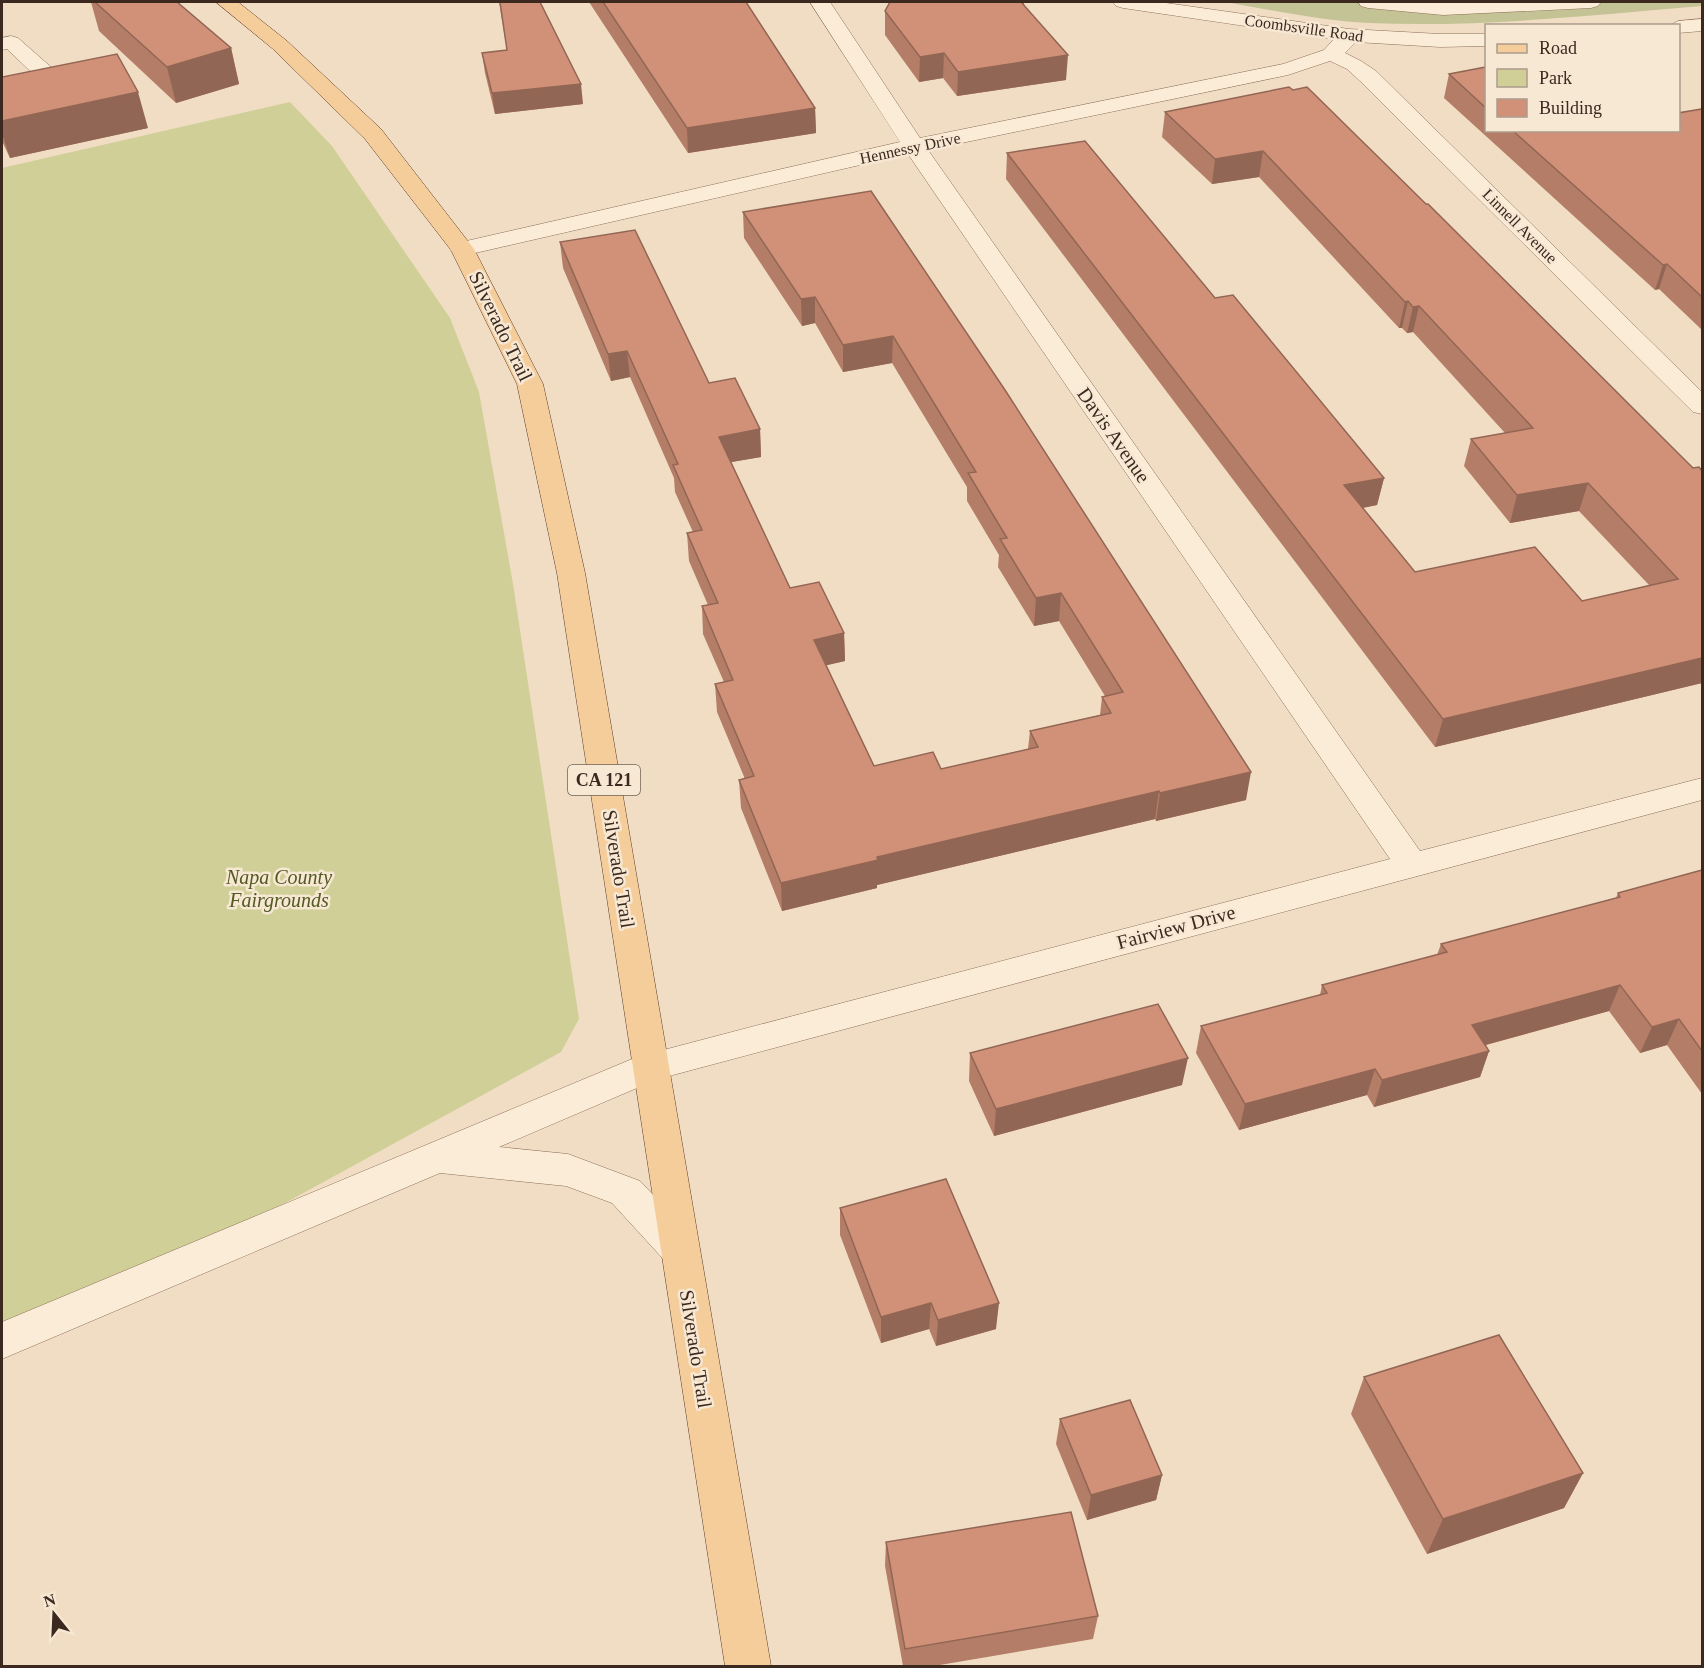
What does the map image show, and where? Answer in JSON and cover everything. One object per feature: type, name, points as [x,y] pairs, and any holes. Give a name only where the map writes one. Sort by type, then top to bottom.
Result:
[{"type":"main road","name":"Silverado Trail","points":[[226,2],[280,45],[373,134],[462,249],[530,384],[571,573],[748,1666]]},
{"type":"street","name":"Davis Avenue","points":[[820,2],[914,146],[1412,865]]},
{"type":"street","name":"Coombsville Road","points":[[1123,2],[1350,36],[1453,42],[1485,40]]},
{"type":"street","points":[[1368,2],[1443,9],[1592,2]]},
{"type":"street","points":[[1680,27],[1702,25]]},
{"type":"street","name":"Hennessy Drive","points":[[462,249],[914,146],[1288,69],[1331,54],[1350,36]]},
{"type":"street","points":[[2,44],[11,42],[60,87]]},
{"type":"street","name":"Linnell Avenue","points":[[1331,54],[1354,65],[1368,76],[1702,406]]},
{"type":"street","name":"Fairview Drive","points":[[2,1341],[650,1067],[1702,789]]},
{"type":"street","points":[[438,1157],[568,1170],[626,1192],[680,1250]]},
{"type":"green space","points":[[1225,2],[1702,2],[1702,6],[1536,20],[1411,24],[1333,20]]},
{"type":"green space","name":"Napa County Fairgrounds","points":[[290,102],[332,146],[450,318],[479,392],[513,584],[579,1019],[561,1052],[137,1284],[2,1341],[2,168]]},
{"type":"building","points":[[95,2],[177,2],[231,48],[167,67]]},
{"type":"building","points":[[500,2],[540,2],[581,84],[492,93],[482,53],[507,50]]},
{"type":"building","points":[[603,2],[746,2],[815,108],[687,128]]},
{"type":"building","points":[[890,2],[1021,2],[1068,55],[958,72],[944,53],[920,57],[885,11]]},
{"type":"building","points":[[117,54],[138,92],[2,121],[2,77]]},
{"type":"building","points":[[1485,67],[1485,107],[1449,74]]},
{"type":"building","points":[[1289,87],[1293,90],[1307,87],[1693,468],[1699,467],[1702,471],[1702,658],[1443,719],[1007,153],[1085,141],[1215,298],[1233,295],[1384,478],[1344,485],[1415,572],[1535,547],[1582,601],[1678,579],[1588,483],[1517,495],[1471,439],[1533,428],[1419,306],[1413,307],[1408,301],[1405,302],[1263,151],[1215,159],[1165,112]]},
{"type":"building","points":[[1702,109],[1702,297],[1514,132],[1680,132],[1680,113]]},
{"type":"building","points":[[871,191],[1005,390],[1251,772],[1160,793],[1159,791],[877,857],[878,860],[781,883],[739,780],[754,776],[715,684],[733,680],[702,606],[718,603],[687,533],[702,530],[673,465],[678,464],[627,351],[608,354],[560,242],[635,230],[709,383],[735,378],[760,429],[719,437],[790,588],[819,582],[844,633],[814,640],[874,766],[933,752],[941,769],[1038,747],[1030,731],[1111,713],[1102,697],[1123,692],[1061,593],[1036,598],[1000,539],[1007,538],[968,473],[976,472],[893,336],[843,345],[815,297],[801,299],[743,212]]},
{"type":"building","points":[[1702,870],[1702,1051],[1679,1019],[1652,1027],[1620,985],[1472,1025],[1489,1051],[1382,1080],[1375,1069],[1245,1104],[1201,1026],[1327,993],[1322,985],[1447,952],[1441,944],[1620,897],[1618,893]]},
{"type":"building","points":[[1158,1004],[1188,1058],[996,1109],[970,1053]]},
{"type":"building","points":[[946,1179],[999,1303],[938,1320],[931,1303],[881,1317],[840,1208]]},
{"type":"building","points":[[1499,1335],[1583,1473],[1443,1519],[1364,1377]]},
{"type":"building","points":[[1130,1400],[1162,1475],[1091,1495],[1060,1419]]},
{"type":"building","points":[[1071,1512],[1098,1616],[905,1649],[886,1542]]}]
